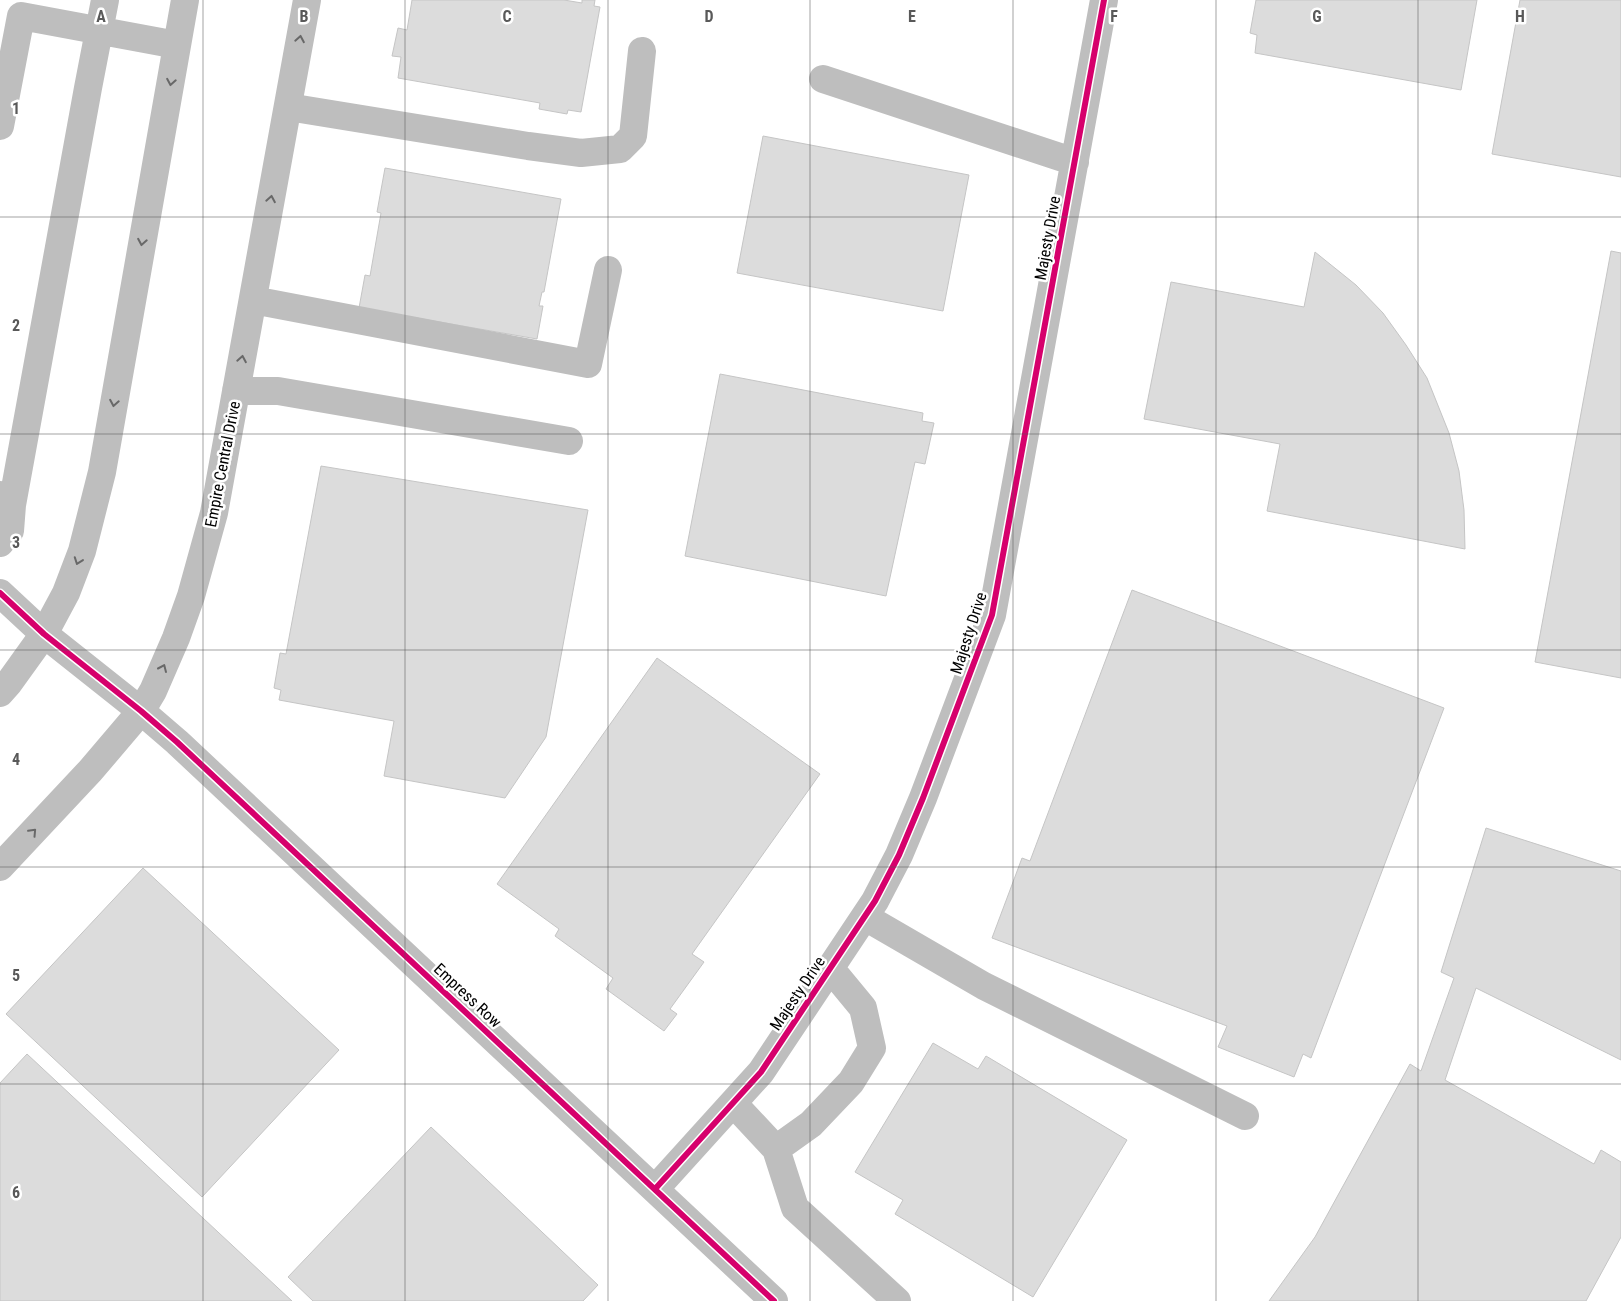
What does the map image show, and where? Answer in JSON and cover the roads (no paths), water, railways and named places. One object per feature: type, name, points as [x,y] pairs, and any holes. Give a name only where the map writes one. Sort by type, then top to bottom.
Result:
[{"type":"street","points":[[0,542],[10,531],[6,500],[105,0]]},
{"type":"street","points":[[0,693],[44,634],[66,593],[79,559],[102,472],[185,0]]},
{"type":"street","name":"Empire Central Drive","points":[[0,868],[90,771],[140,711],[153,691],[176,638],[191,596],[214,513],[307,0]]},
{"type":"street","name":"Majesty Drive","points":[[655,1189],[761,1072],[875,901],[899,855],[923,798],[992,615],[1104,0]]},
{"type":"street","points":[[0,126],[21,16],[177,44]]},
{"type":"street","points":[[288,107],[581,153],[620,149],[633,136],[642,52]]},
{"type":"street","points":[[823,79],[1075,162]]},
{"type":"street","points":[[253,300],[588,364],[608,270]]},
{"type":"street","points":[[236,391],[278,391],[569,442]]},
{"type":"street","points":[[0,594],[44,634]]},
{"type":"street","name":"Empress Row","points":[[44,634],[177,742],[774,1301]]},
{"type":"street","points":[[865,917],[984,986],[1245,1116]]},
{"type":"street","points":[[776,1149],[812,1124],[851,1082],[872,1048],[862,1008],[830,968]]},
{"type":"street","points":[[733,1104],[776,1149],[795,1208],[897,1301]]}]
